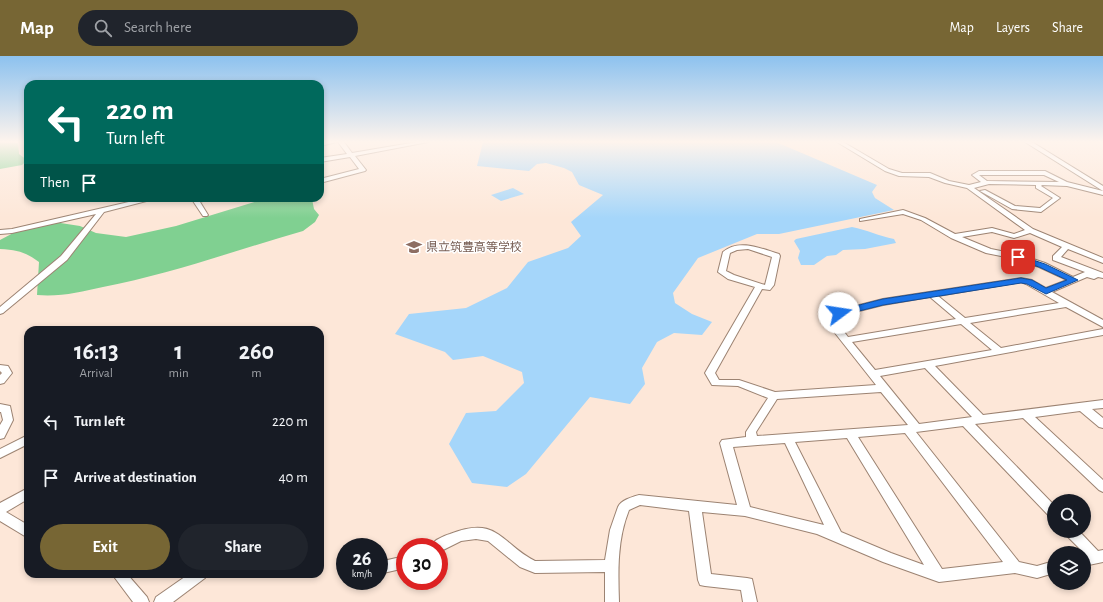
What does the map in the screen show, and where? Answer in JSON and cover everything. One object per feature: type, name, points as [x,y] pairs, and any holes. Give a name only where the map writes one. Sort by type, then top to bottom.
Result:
[{"type":"street","points":[[324,180],[363,170],[361,167]]},
{"type":"street","points":[[883,167],[901,175],[930,175],[947,182],[971,186],[1014,208],[1041,210],[1057,198],[1038,187],[1040,183]]},
{"type":"street","points":[[1069,167],[1103,189]]},
{"type":"street","points":[[986,183],[975,175],[979,173],[1045,173],[1067,184]]},
{"type":"street","points":[[971,186],[986,183],[1067,184],[1103,193]]},
{"type":"street","points":[[971,186],[1030,231],[1103,261]]},
{"type":"street","points":[[0,232],[12,231],[136,202]]},
{"type":"street","points":[[196,202],[205,215]]},
{"type":"street","points":[[0,311],[64,258],[103,209]]},
{"type":"street","points":[[862,220],[903,212],[923,219],[954,236],[989,251],[1018,257],[1042,265],[1074,280]]},
{"type":"street","points":[[954,236],[992,230],[1014,236],[1030,231]]},
{"type":"street","points":[[1067,246],[1056,258],[1103,276]]},
{"type":"street","points":[[749,247],[776,256],[770,285],[767,288],[760,286],[731,277],[722,272],[727,252],[736,248],[749,247]]},
{"type":"street","points":[[1046,292],[1087,274],[1103,280]]},
{"type":"street","points":[[1015,568],[874,374],[840,333],[839,313],[883,302],[1021,280],[1029,282],[1103,324]]},
{"type":"street","points":[[760,286],[710,373],[716,382],[739,383],[774,396],[884,388]]},
{"type":"street","points":[[931,294],[1000,352]]},
{"type":"street","points":[[846,340],[1068,304]]},
{"type":"street","points":[[1093,318],[1103,315]]},
{"type":"street","points":[[874,374],[1103,332]]},
{"type":"street","points":[[928,365],[980,420]]},
{"type":"street","points":[[0,368],[5,368],[7,373],[0,381]]},
{"type":"street","points":[[752,440],[751,432],[774,396]]},
{"type":"street","points":[[745,511],[726,443],[912,428],[1103,404]]},
{"type":"street","points":[[1083,407],[1103,424]]},
{"type":"street","points":[[0,408],[6,409],[8,420],[0,435]]},
{"type":"street","points":[[1025,414],[1103,486]]},
{"type":"street","points":[[966,422],[1047,506]]},
{"type":"street","points":[[850,434],[939,576]]},
{"type":"street","points":[[788,438],[836,536]]},
{"type":"street","points":[[0,454],[24,441]]},
{"type":"street","points":[[0,509],[24,495]]},
{"type":"street","points":[[612,602],[611,566],[613,542],[617,523],[624,507],[639,500],[745,511],[819,529],[888,558],[939,576],[1015,568],[1037,572],[1047,570]]},
{"type":"street","points":[[695,506],[705,580],[747,584],[750,602]]},
{"type":"street","points":[[0,515],[24,530]]},
{"type":"street","points":[[448,540],[468,533],[484,533],[491,535],[499,541],[525,564],[535,567],[611,566]]},
{"type":"street","points":[[1077,538],[1094,558]]},
{"type":"street","points":[[125,578],[142,602]]},
{"type":"street","points":[[162,602],[195,578]]},
{"type":"green space","points":[[254,202],[313,202],[314,209],[319,215],[315,222],[303,231],[128,282],[62,295],[37,295],[39,262],[21,252],[0,249],[0,240],[17,231],[54,222],[80,226],[96,233],[126,237],[176,226]]},
{"type":"water","points":[[492,167],[533,167],[529,171]]},
{"type":"water","points":[[562,167],[836,167],[877,185],[872,192],[875,198],[894,210],[779,234],[757,234],[698,258],[673,293],[675,303],[692,314],[712,322],[702,335],[674,333],[657,342],[642,368],[645,384],[630,404],[590,397],[526,474],[507,487],[472,483],[449,444],[466,413],[496,411],[524,383],[522,372],[483,356],[453,360],[445,352],[395,334],[409,314],[466,308],[507,288],[528,262],[568,248],[581,236],[571,222],[603,195],[579,185],[572,172]]},
{"type":"water","points":[[513,188],[524,194],[501,201],[491,195]]},
{"type":"water","points":[[852,227],[894,239],[896,243],[865,249],[843,250],[836,255],[827,256],[814,265],[801,265],[798,258],[800,251],[794,241],[796,239]]},
{"type":"place","name":"県立筑豊高等学校","points":[[414,247]]},
{"type":"route","points":[[839,313],[883,302],[1021,280],[1029,282],[1046,292],[1074,280],[1042,265],[1018,257]]}]
